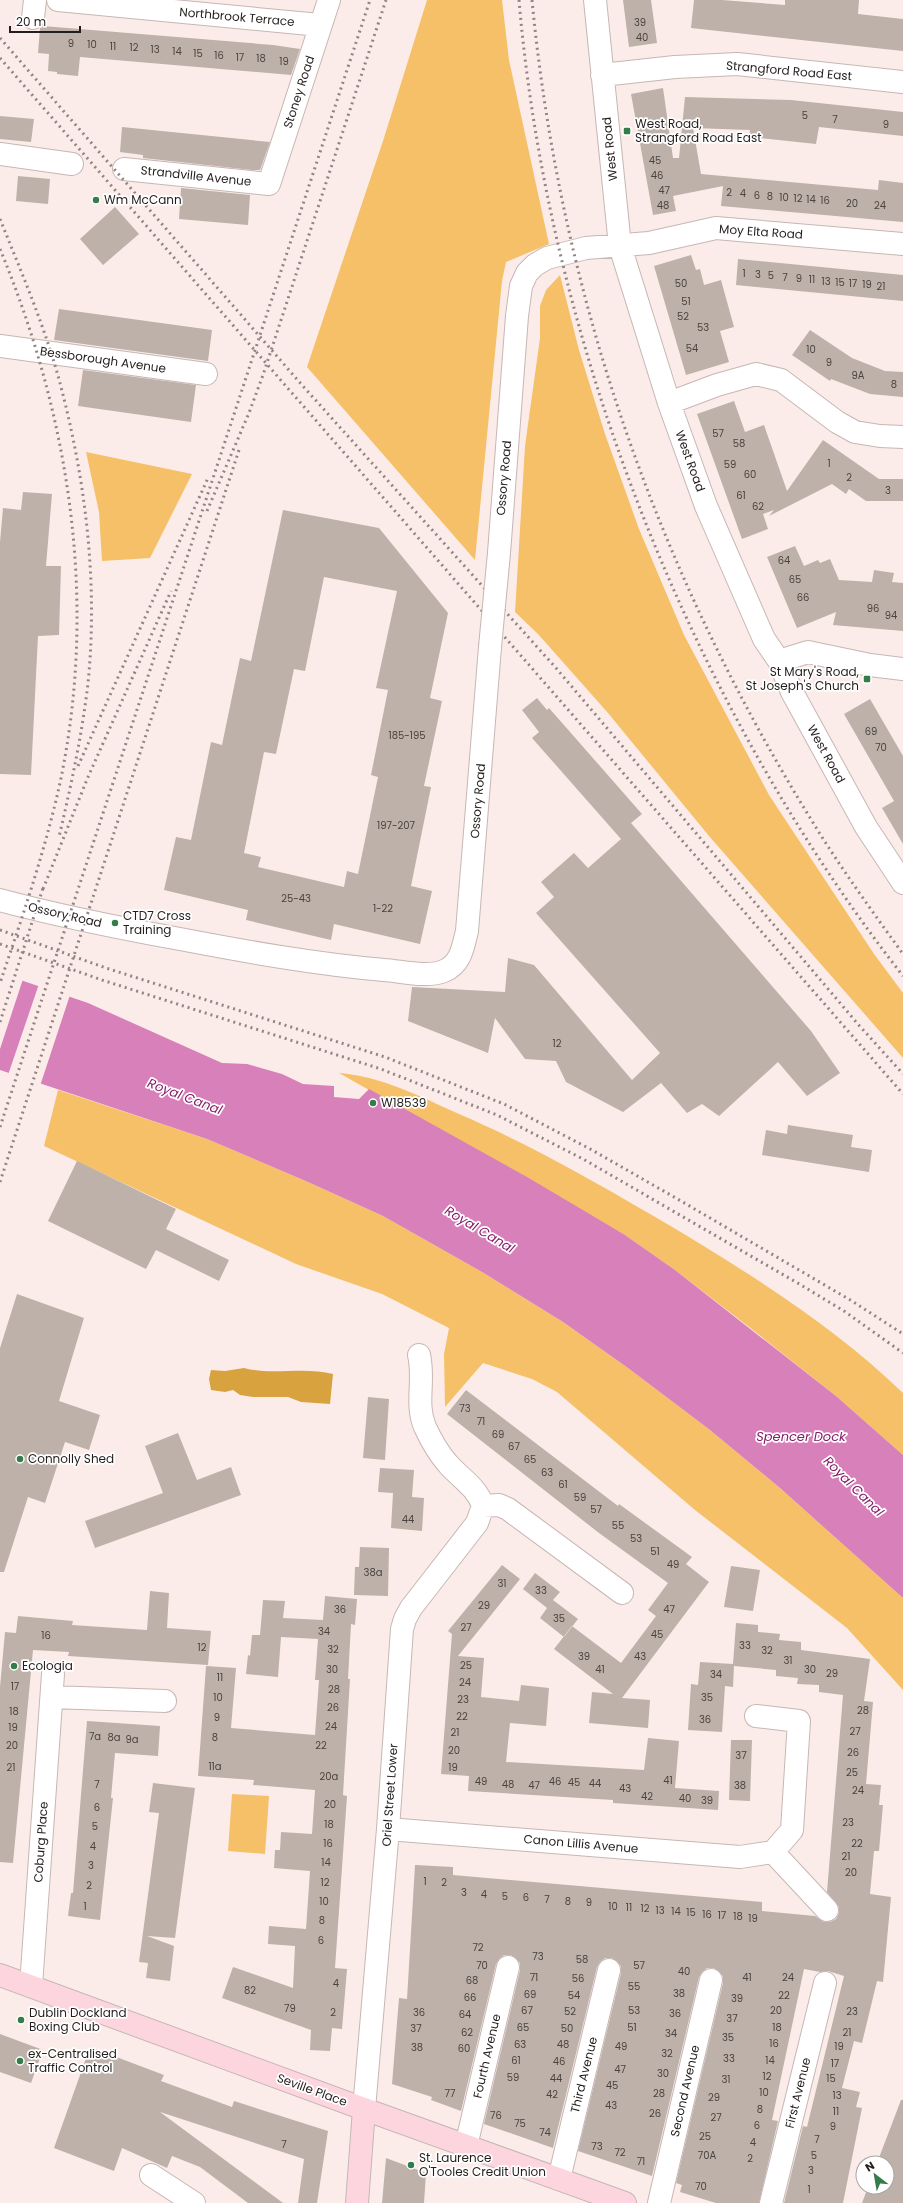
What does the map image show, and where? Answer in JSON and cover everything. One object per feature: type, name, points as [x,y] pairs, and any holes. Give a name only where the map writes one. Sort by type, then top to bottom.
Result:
[{"type":"main road","name":"Seville Place","points":[[0,1975],[559,2179],[594,2198],[625,2203]]},
{"type":"main road","points":[[357,2203],[364,2109]]},
{"type":"street","name":"Northbrook Terrace","points":[[58,0],[320,25]]},
{"type":"street","name":"Stoney Road","points":[[269,184],[329,0]]},
{"type":"street","name":"West Road","points":[[594,0],[620,246],[669,403],[706,506],[764,639],[779,661],[792,692],[866,827],[903,883]]},
{"type":"street","name":"Strangford Road East","points":[[602,75],[675,67],[737,64],[903,82]]},
{"type":"street","points":[[0,154],[72,164]]},
{"type":"street","name":"Strandville Avenue","points":[[124,169],[269,184]]},
{"type":"street","name":"Moy Elta Road","points":[[620,246],[649,243],[716,228],[903,244]]},
{"type":"street","name":"Ossory Road","points":[[0,900],[132,931],[256,954],[334,966],[426,973],[443,971],[455,964],[462,954],[467,931],[499,553],[517,316],[522,286],[526,273],[534,265],[547,258],[586,248],[620,246]]},
{"type":"street","name":"Bessborough Avenue","points":[[0,346],[206,374]]},
{"type":"street","points":[[669,403],[717,385],[756,374],[782,380],[837,422],[856,432],[880,436],[903,437]]},
{"type":"street","points":[[779,661],[808,652],[870,665],[903,668]]},
{"type":"street","points":[[419,1355],[423,1370],[421,1413],[425,1427],[448,1464],[474,1490],[483,1506],[499,1505],[508,1509],[622,1593]]},
{"type":"street","name":"Oriel Street Lower","points":[[364,2109],[388,1829],[402,1629],[405,1619],[477,1523],[483,1506]]},
{"type":"street","name":"Coburg Place","points":[[30,1986],[53,1674]]},
{"type":"street","points":[[52,1697],[165,1701]]},
{"type":"street","points":[[756,1716],[800,1721],[792,1830],[773,1852],[827,1910]]},
{"type":"street","name":"Canon Lillis Avenue","points":[[388,1829],[740,1857],[773,1852]]},
{"type":"street","name":"Fourth Avenue","points":[[466,2146],[508,1967]]},
{"type":"street","name":"Third Avenue","points":[[559,2179],[609,1970]]},
{"type":"street","name":"Second Avenue","points":[[660,2203],[711,1980]]},
{"type":"street","name":"First Avenue","points":[[772,2203],[825,1983]]},
{"type":"street","points":[[152,2175],[194,2203]]},
{"type":"shaded area","points":[[427,0],[502,0],[509,60],[549,244],[506,262],[502,281],[475,560],[307,367],[383,141]]},
{"type":"shaded area","points":[[560,275],[579,350],[605,434],[639,529],[684,635],[769,795],[874,954],[903,993],[903,1058],[709,836],[608,713],[538,634],[515,612],[525,446],[540,338],[540,306],[546,290]]},
{"type":"shaded area","points":[[86,452],[192,474],[150,558],[102,561],[99,512]]},
{"type":"shaded area","points":[[339,1073],[370,1078],[400,1088],[487,1126],[542,1153],[674,1228],[764,1284],[850,1346],[903,1393],[903,1455],[836,1396],[753,1330],[675,1270],[625,1235]]},
{"type":"shaded area","points":[[58,1090],[207,1139],[383,1216],[482,1272],[563,1322],[628,1368],[710,1430],[780,1488],[903,1598],[903,1690],[847,1628],[695,1510],[557,1392],[532,1379],[483,1363],[445,1407],[444,1354],[449,1328],[382,1294],[296,1264],[44,1146]]},
{"type":"shaded area","points":[[244,1368],[266,1371],[311,1371],[333,1374],[330,1404],[301,1402],[288,1397],[253,1397],[240,1395],[233,1390],[225,1392],[211,1390],[209,1379],[211,1370],[225,1371]]},
{"type":"shaded area","points":[[232,1794],[269,1796],[265,1854],[228,1851]]},
{"type":"water","points":[[0,973],[88,1003],[222,1063],[247,1064],[282,1074],[303,1084],[334,1086],[334,1097],[359,1099],[369,1089],[527,1177],[625,1235],[675,1270],[836,1396],[903,1455],[903,1598],[780,1488],[710,1430],[628,1368],[563,1322],[482,1272],[383,1216],[207,1139],[0,1070]]},
{"type":"pier","points":[[0,971],[23,979],[0,1049]]},
{"type":"pier","points":[[39,984],[70,995],[40,1086],[8,1075]]},
{"type":"building","points":[[623,0],[651,0],[657,43],[629,47]]},
{"type":"building","points":[[694,0],[722,0],[785,5],[785,0],[859,0],[858,14],[903,19],[903,51],[691,28]]},
{"type":"building","points":[[43,26],[273,45],[300,49],[291,75],[80,57],[78,76],[57,74],[57,72],[48,71],[49,54],[38,53],[40,28]]},
{"type":"building","points":[[663,88],[673,158],[679,158],[685,97],[791,100],[903,112],[903,136],[819,127],[816,144],[749,137],[750,130],[693,128],[701,174],[878,190],[879,180],[903,183],[903,222],[721,206],[723,186],[673,196],[676,211],[653,215],[631,94]]},
{"type":"building","points":[[0,116],[34,119],[31,142],[0,139]]},
{"type":"building","points":[[122,127],[270,142],[260,170],[252,170],[143,158],[143,155],[120,152]]},
{"type":"building","points":[[18,176],[50,179],[48,204],[16,201]]},
{"type":"building","points":[[181,188],[250,195],[248,225],[179,219]]},
{"type":"building","points":[[115,207],[139,234],[103,265],[80,239]]},
{"type":"building","points":[[691,255],[696,270],[700,269],[704,285],[721,280],[734,327],[720,331],[729,362],[686,375],[654,266]]},
{"type":"building","points":[[738,259],[903,275],[903,301],[736,285]]},
{"type":"building","points":[[59,309],[212,330],[208,361],[54,340]]},
{"type":"building","points":[[810,330],[852,358],[885,371],[903,372],[903,397],[870,394],[831,379],[830,381],[792,355]]},
{"type":"building","points":[[83,370],[196,385],[191,422],[78,406]]},
{"type":"building","points":[[734,401],[745,432],[764,425],[787,491],[823,440],[879,479],[903,479],[903,501],[866,501],[849,489],[846,494],[832,484],[769,516],[774,510],[763,514],[768,529],[742,539],[697,414]]},
{"type":"building","points":[[23,492],[52,494],[46,566],[61,566],[59,635],[38,636],[31,775],[0,774],[0,542],[3,508],[21,510]]},
{"type":"building","points":[[283,510],[379,528],[448,613],[430,698],[442,701],[424,786],[431,787],[411,886],[432,891],[420,944],[334,924],[331,940],[246,920],[248,910],[164,890],[176,837],[191,840],[211,742],[222,745],[240,658],[251,661]],"holes":[[[324,577],[397,591],[376,688],[388,690],[371,775],[378,777],[358,874],[347,871],[344,887],[258,867],[261,857],[244,853],[264,752],[276,754],[294,669],[305,671]]]},
{"type":"building","points":[[795,546],[804,566],[818,560],[820,563],[830,559],[839,580],[872,582],[874,570],[894,573],[892,582],[903,583],[903,631],[833,625],[836,612],[797,628],[767,557]]},
{"type":"building","points":[[537,698],[547,710],[549,708],[642,814],[631,823],[811,1031],[840,1073],[807,1096],[778,1062],[719,1116],[702,1104],[687,1113],[661,1083],[623,1112],[566,1082],[556,1061],[525,1059],[495,1018],[488,1053],[408,1021],[412,987],[505,992],[508,958],[534,965],[632,1080],[660,1053],[536,913],[554,897],[541,882],[574,853],[588,868],[621,839],[532,738],[539,732],[522,710]]},
{"type":"building","points":[[870,699],[903,756],[903,844],[882,808],[894,801],[844,714]]},
{"type":"building","points":[[788,1125],[853,1135],[851,1147],[872,1150],[869,1172],[762,1155],[766,1130],[787,1134]]},
{"type":"building","points":[[77,1161],[176,1209],[166,1229],[229,1260],[219,1281],[156,1250],[146,1269],[48,1221]]},
{"type":"building","name":"Connolly Shed","points":[[17,1294],[84,1318],[59,1401],[100,1415],[89,1450],[65,1442],[45,1503],[28,1497],[4,1572],[0,1572],[0,1348]]},
{"type":"building","points":[[466,1390],[618,1506],[619,1504],[692,1557],[686,1564],[709,1582],[622,1698],[650,1700],[648,1728],[589,1723],[592,1692],[613,1694],[554,1649],[572,1626],[621,1663],[656,1616],[648,1610],[668,1583],[599,1533],[447,1414]]},
{"type":"building","points":[[368,1397],[389,1399],[385,1460],[363,1458]]},
{"type":"building","points":[[178,1433],[197,1480],[231,1467],[241,1495],[95,1548],[85,1521],[163,1493],[145,1446]]},
{"type":"building","points":[[380,1468],[414,1470],[412,1497],[424,1498],[422,1531],[391,1528],[393,1493],[378,1492]]},
{"type":"building","points":[[360,1547],[389,1548],[388,1596],[354,1595],[355,1567],[359,1567]]},
{"type":"building","points":[[502,1565],[520,1579],[458,1656],[484,1658],[481,1697],[519,1701],[521,1685],[549,1688],[546,1726],[510,1723],[506,1762],[644,1770],[648,1738],[679,1741],[675,1788],[719,1791],[718,1810],[613,1803],[613,1800],[468,1791],[469,1776],[441,1774],[452,1634],[448,1631]]},
{"type":"building","points":[[731,1566],[760,1570],[753,1611],[724,1607]]},
{"type":"building","points":[[535,1573],[560,1592],[553,1600],[578,1619],[564,1637],[540,1618],[547,1608],[523,1589]]},
{"type":"building","points":[[150,1591],[169,1593],[167,1628],[211,1631],[208,1665],[68,1656],[69,1652],[33,1650],[13,1863],[0,1862],[0,1687],[5,1632],[16,1633],[18,1616],[73,1621],[72,1625],[147,1630]]},
{"type":"building","points":[[325,1596],[357,1599],[355,1625],[351,1624],[348,1679],[350,1679],[343,1795],[347,1796],[335,1968],[347,1969],[342,2029],[332,2028],[330,2051],[310,2050],[311,2030],[222,1998],[233,1967],[293,1988],[295,1946],[268,1944],[269,1926],[306,1929],[310,1871],[274,1868],[275,1850],[280,1850],[281,1832],[312,1834],[315,1790],[253,1785],[254,1780],[198,1776],[206,1666],[236,1668],[231,1728],[315,1735],[319,1680],[315,1680],[318,1639],[281,1637],[278,1677],[246,1674],[248,1655],[250,1656],[252,1635],[260,1635],[263,1600],[285,1601],[283,1618],[323,1620]]},
{"type":"building","points":[[736,1623],[758,1625],[758,1632],[780,1634],[779,1640],[801,1642],[801,1650],[870,1659],[864,1701],[873,1702],[866,1784],[881,1785],[879,1805],[883,1805],[879,1851],[874,1851],[870,1894],[891,1897],[883,1982],[877,1981],[862,2043],[854,2041],[842,2088],[860,2092],[856,2107],[862,2108],[843,2203],[784,2203],[803,2126],[807,2127],[844,1976],[828,1971],[820,1972],[804,1969],[772,2120],[778,2121],[759,2203],[716,2203],[680,2192],[682,2185],[676,2183],[723,1983],[723,1976],[714,1968],[707,1968],[699,1977],[652,2176],[578,2151],[621,1973],[621,1966],[612,1958],[605,1958],[597,1967],[553,2148],[484,2124],[520,1970],[520,1963],[511,1955],[504,1955],[496,1964],[461,2111],[431,2100],[432,2097],[392,2084],[399,1998],[407,1999],[415,1865],[453,1867],[453,1875],[762,1902],[762,1911],[815,1916],[824,1922],[830,1922],[836,1919],[839,1913],[839,1907],[827,1892],[843,1695],[819,1692],[819,1685],[797,1684],[798,1678],[776,1676],[776,1670],[734,1666],[733,1687],[725,1686],[722,1732],[688,1730],[691,1684],[698,1685],[700,1662],[733,1664]]},
{"type":"building","points":[[87,1721],[160,1726],[158,1756],[115,1753],[111,1798],[113,1798],[100,1920],[68,1916],[71,1893],[73,1893]]},
{"type":"building","points":[[731,1740],[752,1740],[750,1801],[729,1800]]},
{"type":"building","points":[[153,1783],[195,1788],[175,1938],[147,1936],[174,1946],[170,1981],[146,1978],[148,1963],[139,1962],[159,1813],[149,1812]]},
{"type":"building","name":"ex-Centralised Traffic Control","points":[[0,2034],[43,2050],[31,2083],[0,2072]]},
{"type":"building","points":[[90,2047],[164,2075],[161,2081],[232,2107],[234,2101],[328,2131],[317,2203],[298,2203],[304,2159],[160,2112],[283,2203],[248,2203],[200,2167],[172,2156],[167,2168],[122,2148],[114,2171],[54,2148]]},
{"type":"building","points":[[901,2100],[903,2100],[903,2203],[862,2203],[865,2195],[895,2195],[895,2155],[880,2155]]},
{"type":"building","points":[[386,2158],[426,2173],[424,2203],[382,2203]]},
{"type":"railway","points":[[0,1127],[370,0]]},
{"type":"railway","points":[[207,511],[249,413],[263,375],[386,0]]},
{"type":"railway","points":[[519,0],[535,129],[561,259],[597,388],[642,515],[696,638],[758,757],[827,870],[903,976]]},
{"type":"railway","points":[[532,0],[546,109],[566,217],[592,323],[624,427],[663,528],[707,628],[757,726],[812,821],[856,889],[903,954]]},
{"type":"railway","points":[[0,38],[302,385],[556,668],[857,1023],[903,1074]]},
{"type":"railway","points":[[0,58],[903,1094]]},
{"type":"railway","points":[[0,219],[41,323],[55,365],[70,423],[88,534],[92,608],[88,683],[76,760],[59,837]]},
{"type":"railway","points":[[0,249],[24,313],[44,378],[60,445],[70,512],[76,579],[76,647],[71,715],[60,783],[40,859],[0,983]]},
{"type":"railway","points":[[0,1182],[239,450]]},
{"type":"railway","points":[[78,766],[208,478]]},
{"type":"railway","points":[[43,889],[88,777],[171,591]]},
{"type":"railway","points":[[0,1022],[44,885]]},
{"type":"railway","points":[[0,930],[106,968],[385,1057],[504,1104],[592,1150],[681,1201],[852,1301],[903,1334]]},
{"type":"railway","points":[[0,944],[102,980],[381,1069],[497,1115],[583,1159],[801,1285],[844,1311],[903,1353]]},
{"type":"place","name":"West Road, Strangford Road East","points":[[627,131]]},
{"type":"place","name":"Wm McCann","points":[[96,200]]},
{"type":"place","name":"St Mary's Road, St Joseph's Church","points":[[867,679]]},
{"type":"place","name":"CTD7 Cross Training","points":[[115,923]]},
{"type":"place","name":"W18539","points":[[373,1103]]},
{"type":"place","name":"Connolly Shed","points":[[20,1459]]},
{"type":"place","name":"Ecologia","points":[[14,1666]]},
{"type":"place","name":"Dublin Dockland Boxing Club","points":[[21,2020]]},
{"type":"place","name":"ex-Centralised Traffic Control","points":[[20,2061]]},
{"type":"place","name":"St. Laurence O'Tooles Credit Union","points":[[411,2165]]},
{"type":"water label","name":"Royal Canal","points":[[185,1096]]},
{"type":"water label","name":"Royal Canal","points":[[480,1229]]},
{"type":"water label","name":"Spencer Dock","points":[[801,1436]]},
{"type":"water label","name":"Royal Canal","points":[[854,1486]]}]
